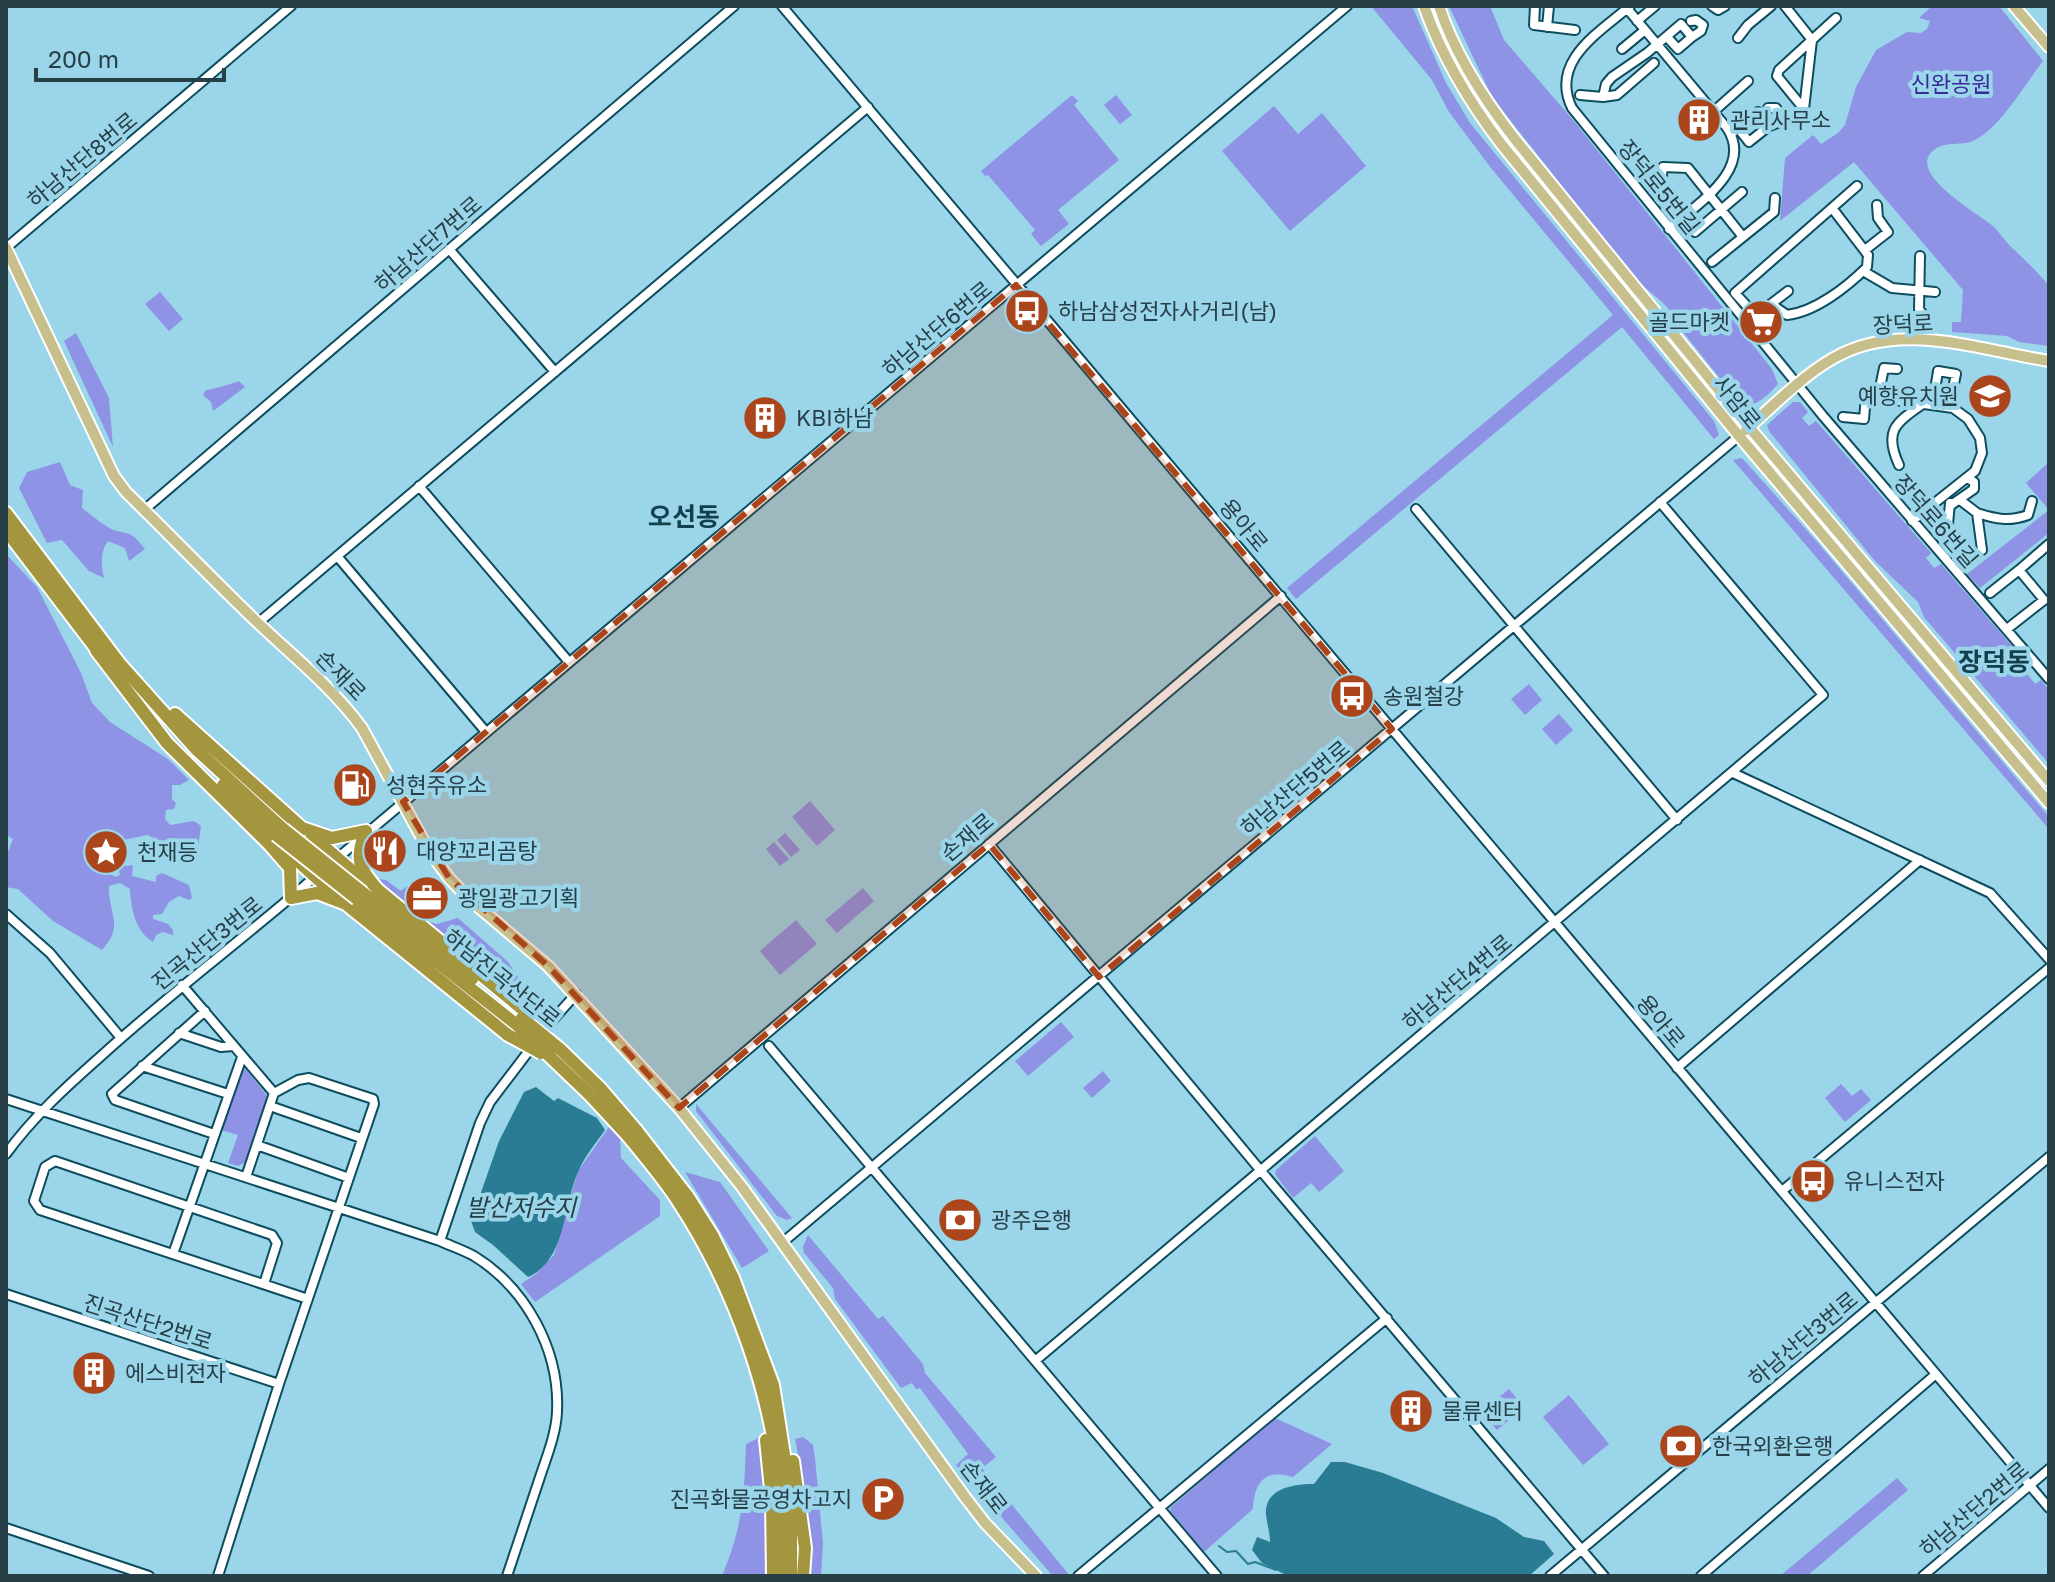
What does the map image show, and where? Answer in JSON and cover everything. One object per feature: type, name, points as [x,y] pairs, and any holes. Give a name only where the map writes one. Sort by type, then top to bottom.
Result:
[{"type":"highway","name":"하남진곡산단로","points":[[7,524],[100,646],[180,742],[276,836],[518,1022],[557,1055],[632,1133],[679,1203],[724,1282],[767,1387],[791,1500],[791,1576]]},
{"type":"highway","points":[[100,646],[124,660],[210,748],[378,890]]},
{"type":"highway","points":[[302,828],[332,838],[366,831]]},
{"type":"highway","points":[[366,831],[359,847],[364,874],[518,1022]]},
{"type":"highway","points":[[276,836],[315,877],[356,899]]},
{"type":"highway","points":[[276,836],[290,868],[291,898],[317,893],[356,899]]},
{"type":"highway","name":"하남진곡산단로","points":[[767,1387],[782,1500],[783,1576]]},
{"type":"highway","points":[[767,1387],[773,1576]]},
{"type":"highway","points":[[767,1387],[779,1396],[798,1488],[805,1548],[803,1576]]},
{"type":"main road","name":"사암로","points":[[1424,6],[1472,107],[1739,436],[2049,803]]},
{"type":"main road","name":"사암로","points":[[1439,6],[1485,100],[1631,285],[2049,781]]},
{"type":"main road","points":[[2014,6],[2049,47]]},
{"type":"main road","name":"손재로","points":[[6,248],[114,476],[126,492],[349,710],[362,728],[429,851],[449,878],[576,994],[717,1153],[965,1497],[985,1523],[1036,1576]]},
{"type":"main road","name":"장덕로","points":[[1739,436],[1823,365],[1844,353],[1885,341],[1934,341],[2049,361]]},
{"type":"street","name":"하남산단8번로","points":[[6,248],[291,6]]},
{"type":"street","name":"하남산단7번로","points":[[144,510],[734,6]]},
{"type":"street","name":"용아로","points":[[782,6],[2049,1508]]},
{"type":"street","name":"하남산단6번로","points":[[366,831],[1347,6]]},
{"type":"street","points":[[1535,6],[1534,25],[1575,30]]},
{"type":"street","points":[[1547,27],[1549,6]]},
{"type":"street","points":[[1637,21],[1655,6]]},
{"type":"street","points":[[1712,6],[1718,10],[1725,6]]},
{"type":"street","points":[[1738,38],[1771,6]]},
{"type":"street","points":[[1785,6],[1812,40],[1804,109],[1777,73],[1812,40],[1836,18]]},
{"type":"street","points":[[1627,7],[1713,112],[1749,142],[1769,126],[1780,122],[1781,114],[1776,108],[1768,108]]},
{"type":"street","name":"장덕로5번길","points":[[1627,7],[1574,56],[1566,74],[1566,92],[1572,108],[1798,385]]},
{"type":"street","points":[[1667,37],[1678,49],[1701,31],[1703,25],[1696,20],[1691,21]]},
{"type":"street","points":[[1603,97],[1608,81],[1681,24],[1692,37]]},
{"type":"street","points":[[1622,49],[1645,30]]},
{"type":"street","points":[[1580,95],[1617,95],[1654,63]]},
{"type":"street","points":[[1713,112],[1748,81]]},
{"type":"street","points":[[258,623],[868,107]]},
{"type":"street","points":[[1735,131],[1758,112],[1769,126]]},
{"type":"street","points":[[1669,229],[1709,194],[1731,169],[1735,131]]},
{"type":"street","points":[[1661,182],[1663,167],[1688,168],[1743,237]]},
{"type":"street","points":[[1756,316],[1735,293],[1857,186]]},
{"type":"street","points":[[1695,232],[1742,192]]},
{"type":"street","points":[[1712,262],[1774,212],[1775,198]]},
{"type":"street","points":[[1865,250],[1888,232],[1878,218],[1877,205]]},
{"type":"street","points":[[1771,304],[1787,315],[1800,314],[1867,267],[1868,255],[1832,208]]},
{"type":"street","points":[[449,249],[555,372]]},
{"type":"street","points":[[1920,256],[1919,309],[1924,316]]},
{"type":"street","points":[[1863,271],[1892,288],[1935,292]]},
{"type":"street","points":[[1746,323],[1788,291]]},
{"type":"street","points":[[1878,397],[1884,368],[1897,369]]},
{"type":"street","name":"장덕로6번길","points":[[1798,385],[2049,679]]},
{"type":"street","points":[[1949,407],[1952,393]]},
{"type":"street","points":[[1843,417],[1864,419],[1866,396],[1949,407],[1968,419],[1982,445],[1979,464],[1967,478],[1912,521]]},
{"type":"street","points":[[1899,465],[1891,440],[1895,426],[1924,403]]},
{"type":"street","name":"하남산단5번로","points":[[782,1243],[1739,436]]},
{"type":"street","points":[[1951,505],[1974,489],[1974,482],[1967,478]]},
{"type":"street","points":[[419,486],[569,662]]},
{"type":"street","points":[[1945,496],[1951,505],[1948,524]]},
{"type":"street","points":[[1960,500],[1977,513],[2001,521],[2028,515],[2032,501]]},
{"type":"street","name":"하남산단4번로","points":[[1035,1361],[1823,695],[1660,502]]},
{"type":"street","points":[[1416,509],[1677,820]]},
{"type":"street","points":[[1977,513],[1982,550]]},
{"type":"street","points":[[1990,593],[2049,544]]},
{"type":"street","points":[[337,556],[486,732]]},
{"type":"street","points":[[2007,629],[2047,603],[2019,570]]},
{"type":"street","name":"손재로","points":[[679,1108],[1281,596]]},
{"type":"street","points":[[1733,773],[1990,893],[2049,959]]},
{"type":"street","name":"진곡산단3번로","points":[[6,1154],[40,1111],[121,1038],[291,898],[366,831]]},
{"type":"street","points":[[989,844],[1604,1576]]},
{"type":"street","name":"용아로","points":[[1677,1068],[1920,860]]},
{"type":"street","points":[[6,914],[50,953],[121,1038]]},
{"type":"street","points":[[1782,1191],[2049,968]]},
{"type":"street","points":[[182,985],[274,1093]]},
{"type":"street","points":[[440,1241],[490,1102],[576,994]]},
{"type":"street","points":[[205,1011],[113,1091],[115,1100],[214,1134]]},
{"type":"street","points":[[179,1033],[221,1047],[233,1046]]},
{"type":"street","points":[[769,1046],[1217,1576]]},
{"type":"street","points":[[173,1254],[242,1057]]},
{"type":"street","points":[[142,1066],[228,1094]]},
{"type":"street","points":[[218,1576],[374,1104],[373,1099],[309,1078],[298,1080],[274,1093],[246,1177]]},
{"type":"street","points":[[6,1099],[440,1241],[473,1256],[510,1286],[535,1321],[547,1346],[554,1375],[557,1410],[553,1435],[507,1576]]},
{"type":"street","points":[[270,1106],[361,1138]]},
{"type":"street","points":[[257,1145],[349,1178]]},
{"type":"street","name":"하남산단3번로","points":[[1550,1576],[2049,1157]]},
{"type":"street","points":[[264,1284],[277,1243],[276,1237],[55,1161],[45,1167],[34,1201],[40,1210],[308,1299]]},
{"type":"street","name":"진곡산단2번로","points":[[6,1294],[279,1384]]},
{"type":"street","points":[[1078,1576],[1387,1318]]},
{"type":"street","points":[[1701,1576],[1936,1374]]},
{"type":"street","name":"하남산단2번로","points":[[1923,1576],[2049,1469]]},
{"type":"street","points":[[6,1528],[149,1576]]},
{"type":"highlighted area","points":[[1016,285],[1392,729],[1099,977],[989,844],[679,1108],[548,966],[449,878],[403,802]]},
{"type":"green space","points":[[1371,6],[1412,6],[1446,83],[1470,123],[1714,421],[1719,435],[1714,439],[1622,327],[1296,599],[1287,588],[1613,315],[1491,168],[1449,112],[1432,80]]},
{"type":"green space","points":[[1449,6],[1490,6],[1504,40],[1573,120],[1772,369],[1778,384],[1765,397],[1749,404],[1738,401],[1683,332],[1677,318],[1637,281],[1492,97]]},
{"type":"green space","name":"신완공원","points":[[1932,6],[1999,6],[2043,61],[1994,126],[1970,142],[1939,147],[1927,159],[1936,181],[1994,227],[2049,286],[2049,346],[2019,342],[2007,336],[1952,332],[1952,322],[1961,322],[1963,290],[1854,162],[1780,221],[1785,158],[1813,135],[1821,144],[1838,133],[1845,125],[1856,87],[1876,50],[1907,32],[1921,33],[1927,29],[1930,21],[1919,18]]},
{"type":"green space","points":[[1072,95],[1078,101],[1074,105],[1119,160],[1058,210],[1069,224],[1041,246],[1031,234],[1035,230],[988,175],[981,171]]},
{"type":"green space","points":[[1116,95],[1132,115],[1120,124],[1104,105]]},
{"type":"green space","points":[[1274,106],[1298,134],[1322,113],[1366,166],[1290,231],[1222,151]]},
{"type":"green space","points":[[160,292],[183,319],[169,331],[145,304]]},
{"type":"green space","points":[[76,333],[109,398],[113,447],[64,341]]},
{"type":"green space","points":[[239,381],[245,387],[213,411],[211,402],[203,395],[206,390]]},
{"type":"green space","points":[[1793,402],[1800,402],[1808,412],[1802,418],[1809,426],[1816,421],[1931,553],[1926,558],[1934,568],[1941,564],[2031,668],[2026,672],[2035,684],[2041,680],[2049,690],[2049,764],[1924,617],[1918,602],[1875,561],[1769,431],[1767,425]]},
{"type":"green space","points":[[1742,458],[1818,543],[2049,817],[2049,829],[1733,460]]},
{"type":"green space","points":[[60,462],[70,485],[83,490],[82,508],[109,528],[133,536],[145,549],[129,561],[125,548],[108,541],[102,559],[104,578],[89,571],[62,540],[47,543],[19,488],[27,472]]},
{"type":"green space","points":[[2049,462],[2049,510],[2026,483]]},
{"type":"green space","points":[[2049,510],[2049,533],[1980,588],[1967,574]]},
{"type":"green space","points":[[6,554],[37,587],[81,673],[92,703],[110,722],[168,759],[189,780],[172,785],[172,799],[176,803],[174,809],[166,810],[165,819],[170,825],[194,821],[201,826],[197,855],[183,851],[184,842],[178,839],[161,842],[160,860],[154,865],[153,838],[148,835],[112,842],[108,865],[108,873],[116,877],[120,875],[118,867],[133,865],[132,876],[156,882],[156,876],[162,873],[189,885],[192,898],[189,900],[179,896],[169,902],[162,914],[153,915],[153,919],[168,924],[173,935],[163,932],[156,935],[153,942],[147,937],[135,918],[130,889],[120,883],[109,886],[114,926],[102,950],[53,921],[18,889],[6,887],[6,857],[13,839],[6,835]]},
{"type":"green space","points":[[1529,684],[1542,700],[1525,715],[1511,699]]},
{"type":"green space","points":[[1559,714],[1573,730],[1556,745],[1542,729]]},
{"type":"green space","points":[[810,801],[835,830],[817,846],[792,817]]},
{"type":"green space","points":[[785,833],[800,850],[791,857],[777,840]]},
{"type":"green space","points":[[774,842],[789,859],[780,866],[766,849]]},
{"type":"green space","points":[[378,879],[386,880],[401,891],[407,886],[418,900],[413,904],[419,911],[433,901],[436,905],[424,913],[429,922],[437,924],[458,918],[508,962],[520,980],[511,982],[477,967]]},
{"type":"green space","points":[[863,888],[874,901],[837,933],[825,920]]},
{"type":"green space","points":[[796,920],[817,944],[780,975],[760,951]]},
{"type":"green space","points":[[1061,1022],[1074,1037],[1028,1076],[1015,1061]]},
{"type":"green space","points":[[246,1069],[267,1096],[246,1162],[238,1166],[228,1163],[238,1135],[221,1130],[240,1071]]},
{"type":"green space","points":[[1103,1071],[1111,1081],[1092,1098],[1083,1088]]},
{"type":"green space","points":[[1841,1084],[1852,1096],[1861,1089],[1871,1100],[1845,1122],[1825,1098]]},
{"type":"green space","points":[[696,1104],[792,1218],[787,1220],[777,1216],[696,1111]]},
{"type":"green space","points":[[609,1127],[620,1139],[621,1158],[660,1200],[660,1216],[535,1302],[521,1284],[554,1255],[578,1171]]},
{"type":"green space","points":[[1315,1136],[1344,1171],[1319,1192],[1311,1183],[1293,1198],[1275,1174],[1276,1170]]},
{"type":"green space","points":[[685,1172],[720,1182],[769,1251],[742,1268]]},
{"type":"green space","points":[[808,1235],[878,1319],[883,1316],[923,1364],[925,1373],[996,1457],[982,1468],[1070,1576],[1052,1575],[956,1465],[968,1454],[920,1388],[916,1389],[912,1383],[901,1388],[835,1299],[833,1288],[804,1253]]},
{"type":"green space","points":[[1509,1389],[1524,1407],[1497,1430],[1481,1412]]},
{"type":"green space","points":[[1569,1395],[1609,1444],[1583,1465],[1543,1417]]},
{"type":"green space","points":[[1275,1418],[1332,1444],[1293,1477],[1275,1475],[1263,1480],[1256,1492],[1253,1509],[1204,1552],[1170,1511],[1171,1507]]},
{"type":"green space","points":[[761,1437],[766,1486],[768,1576],[722,1576],[741,1511],[746,1444]]},
{"type":"green space","points":[[803,1437],[813,1445],[815,1458],[823,1544],[821,1576],[808,1576],[806,1507],[795,1439]]},
{"type":"green space","points":[[1897,1478],[1908,1490],[1807,1576],[1780,1576]]},
{"type":"water","name":"발산저수지","points":[[536,1087],[554,1101],[558,1098],[597,1118],[605,1130],[578,1172],[557,1246],[550,1259],[528,1277],[475,1232],[471,1221],[499,1141],[524,1092]]},
{"type":"water","points":[[1331,1462],[1345,1462],[1383,1473],[1496,1518],[1524,1537],[1544,1541],[1554,1554],[1529,1576],[1288,1576],[1262,1563],[1252,1550],[1257,1537],[1270,1542],[1266,1515],[1270,1499],[1282,1489],[1314,1484]]},
{"type":"waterway","points":[[1219,1546],[1227,1552],[1236,1551],[1248,1564],[1255,1562],[1276,1570]]},
{"type":"place","name":"관리사무소","points":[[1699,120]]},
{"type":"place","name":"하남삼성전자사거리(남)","points":[[1027,311]]},
{"type":"place","name":"골드마켓","points":[[1761,322]]},
{"type":"place","name":"예향유치원","points":[[1990,396]]},
{"type":"place","name":"KBI하남","points":[[765,418]]},
{"type":"place","name":"송원철강","points":[[1352,696]]},
{"type":"place","name":"성현주유소","points":[[355,785]]},
{"type":"place","name":"대양꼬리곰탕","points":[[385,851]]},
{"type":"place","name":"천재등","points":[[106,852]]},
{"type":"place","name":"광일광고기획","points":[[427,898]]},
{"type":"place","name":"유니스전자","points":[[1813,1181]]},
{"type":"place","name":"광주은행","points":[[960,1220]]},
{"type":"place","name":"에스비전자","points":[[94,1373]]},
{"type":"place","name":"물류센터","points":[[1411,1411]]},
{"type":"place","name":"한국외환은행","points":[[1681,1446]]},
{"type":"place","name":"진곡화물공영차고지","points":[[883,1499]]},
{"type":"district","name":"오선동","points":[[684,517]]},
{"type":"district","name":"장덕동","points":[[1994,662]]}]
